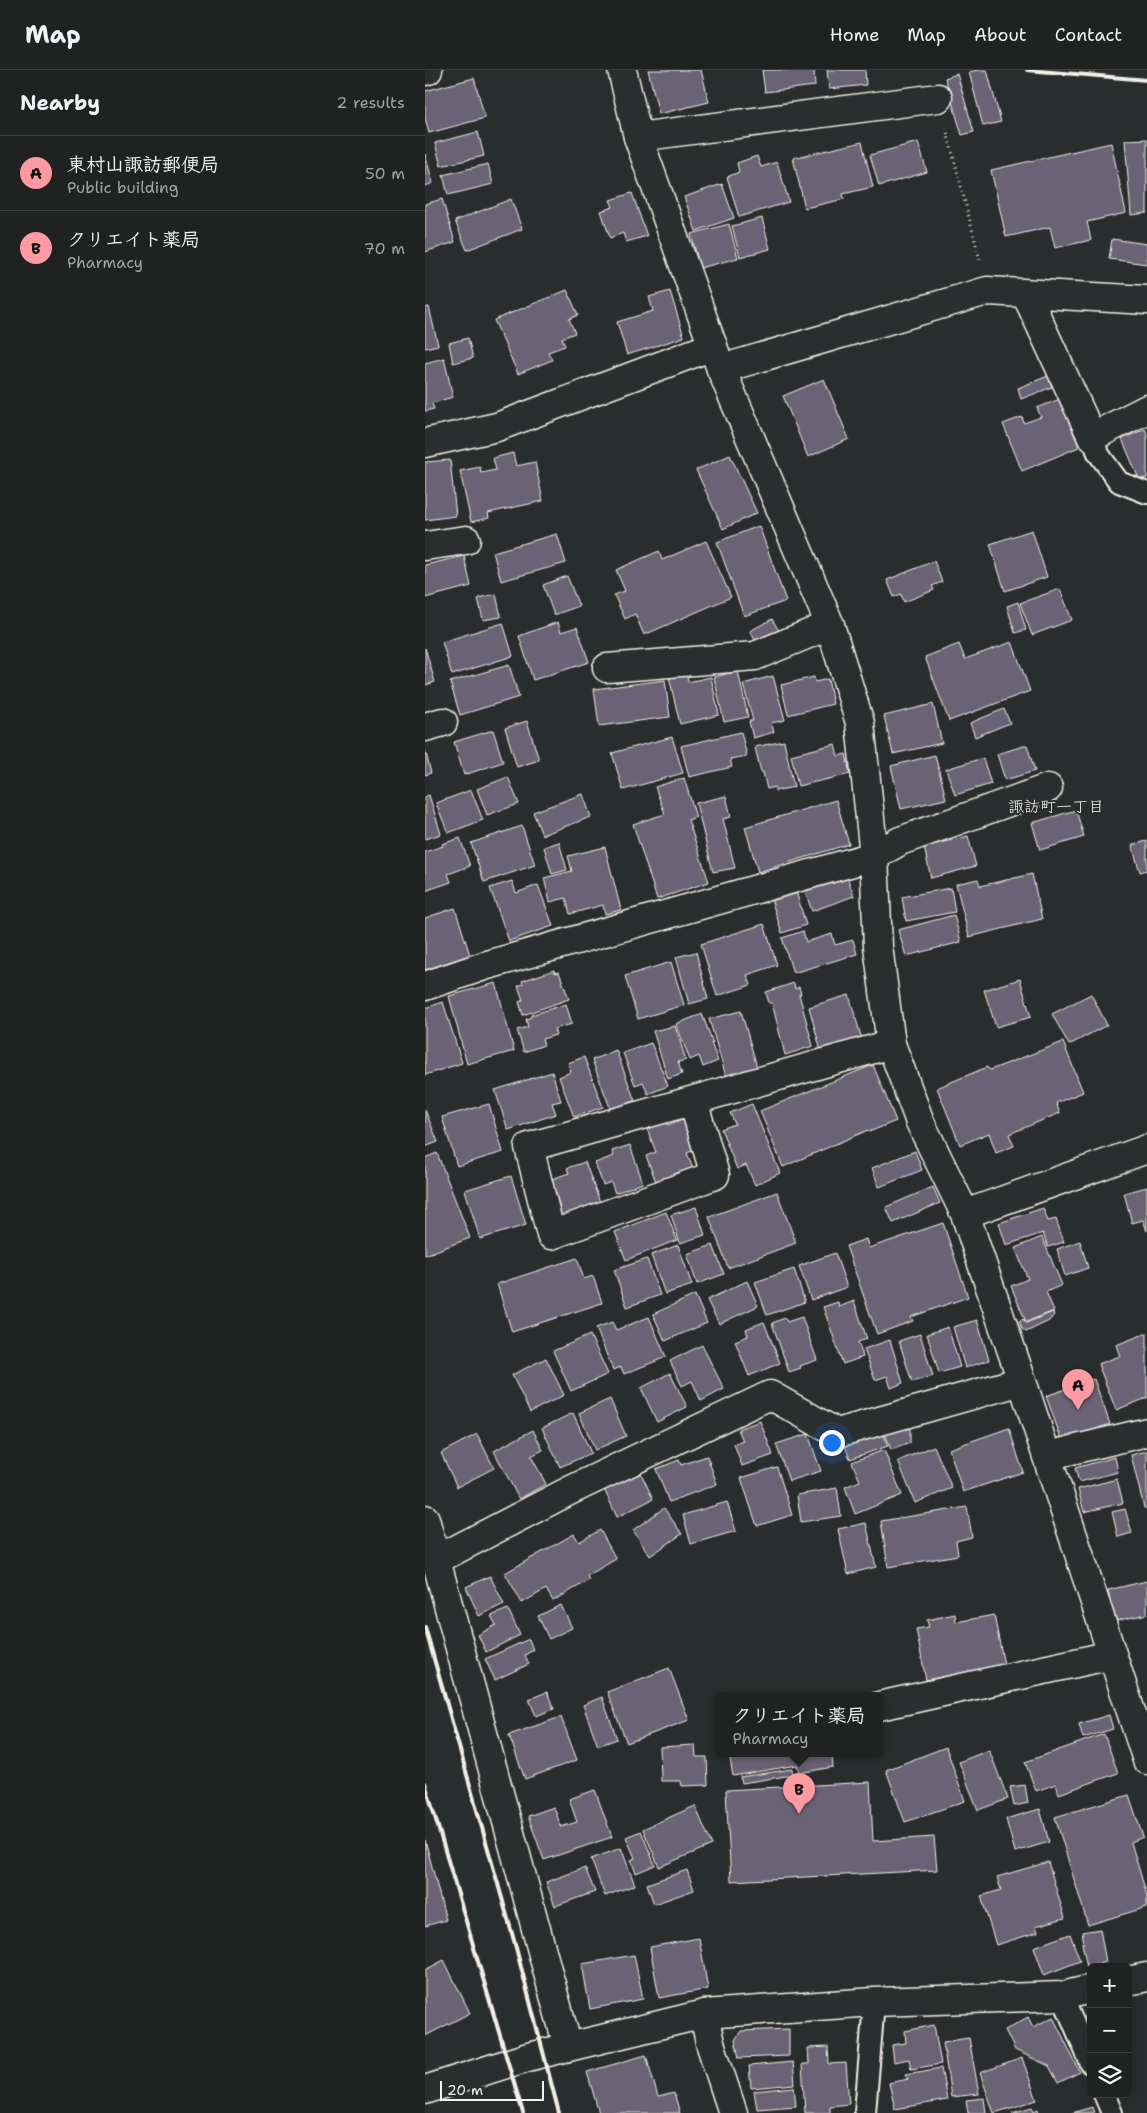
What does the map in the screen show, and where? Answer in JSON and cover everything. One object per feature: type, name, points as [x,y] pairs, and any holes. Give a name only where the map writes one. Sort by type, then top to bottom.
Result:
[{"type":"street","points":[[622,70],[638,137],[717,357],[830,625],[860,723],[874,856],[878,946],[891,1044],[920,1122],[965,1214],[1147,1760]]},
{"type":"street","points":[[638,137],[938,98]]},
{"type":"street","points":[[425,443],[497,427],[717,357],[987,291],[1147,300]]},
{"type":"street","points":[[1026,294],[1092,436],[1147,409]]},
{"type":"street","points":[[425,546],[466,540]]},
{"type":"street","points":[[607,668],[755,656],[830,625]]},
{"type":"street","points":[[425,986],[484,966],[874,856],[900,841],[1048,788]]},
{"type":"street","points":[[693,1101],[715,1175],[551,1235],[529,1147],[891,1044]]},
{"type":"street","points":[[965,1214],[1147,1150]]},
{"type":"street","points":[[436,1560],[569,1491],[770,1395],[837,1433],[1022,1381]]},
{"type":"street","points":[[1047,1456],[1147,1432]]},
{"type":"street","points":[[425,1519],[568,2047]]},
{"type":"street","points":[[883,1705],[1113,1655]]},
{"type":"street","points":[[1132,1980],[1147,1977]]},
{"type":"street","points":[[425,2090],[568,2047],[704,2014],[874,2002],[1062,1996],[1087,1990]]},
{"type":"street","points":[[704,2014],[710,2043],[733,2113]]},
{"type":"lane","points":[[1092,436],[1098,453],[1119,482],[1147,494]]},
{"type":"lane","points":[[1062,1996],[1087,2055]]},
{"type":"lane","points":[[865,2113],[874,2002]]},
{"type":"lane","points":[[1106,2098],[1112,2113]]},
{"type":"path","points":[[938,98],[980,263]]},
{"type":"building","points":[[648,70],[701,70],[709,102],[659,114]]},
{"type":"building","points":[[762,70],[814,70],[815,86],[765,92]]},
{"type":"building","points":[[827,70],[865,70],[866,85],[829,89]]},
{"type":"building","points":[[987,70],[1001,122],[983,126],[969,72]]},
{"type":"building","points":[[957,74],[974,132],[962,135],[945,78]]},
{"type":"building","points":[[474,78],[485,118],[429,133],[425,118],[425,91]]},
{"type":"building","points":[[478,132],[484,156],[441,166],[435,143]]},
{"type":"building","points":[[1147,139],[1147,213],[1131,215],[1125,140]]},
{"type":"building","points":[[862,142],[873,187],[843,194],[844,199],[805,208],[793,158]]},
{"type":"building","points":[[918,142],[927,172],[879,186],[870,155]]},
{"type":"building","points":[[1111,143],[1126,213],[1087,222],[1091,240],[1055,248],[1050,227],[1006,237],[991,170]]},
{"type":"building","points":[[425,154],[433,183],[425,186]]},
{"type":"building","points":[[757,156],[761,167],[777,162],[789,202],[739,217],[727,177],[739,172],[737,163]]},
{"type":"building","points":[[488,164],[493,184],[448,195],[443,175]]},
{"type":"building","points":[[722,184],[734,218],[696,231],[684,197]]},
{"type":"building","points":[[632,193],[647,236],[626,242],[623,233],[610,238],[601,211],[613,207],[610,200]]},
{"type":"building","points":[[442,199],[455,242],[425,252],[425,204]]},
{"type":"building","points":[[511,199],[522,229],[467,250],[455,221]]},
{"type":"building","points":[[762,218],[770,249],[740,257],[732,226]]},
{"type":"building","points":[[729,224],[738,258],[700,268],[691,234]]},
{"type":"building","points":[[1112,239],[1147,244],[1147,264],[1109,259]]},
{"type":"building","points":[[567,290],[578,315],[569,319],[575,333],[562,338],[565,346],[548,352],[552,360],[518,374],[494,320]]},
{"type":"building","points":[[670,291],[684,337],[627,355],[617,322],[653,311],[649,297]]},
{"type":"building","points":[[429,307],[438,345],[425,348],[425,308]]},
{"type":"building","points":[[468,338],[473,358],[453,363],[449,343]]},
{"type":"building","points":[[444,358],[453,397],[432,403],[434,409],[425,411],[425,363]]},
{"type":"building","points":[[1048,376],[1052,387],[1021,399],[1018,388]]},
{"type":"building","points":[[824,379],[849,439],[808,457],[783,396]]},
{"type":"building","points":[[1060,399],[1079,447],[1022,471],[1003,424],[1022,417],[1024,423],[1041,417],[1037,408]]},
{"type":"building","points":[[1145,429],[1147,434],[1147,478],[1139,479],[1122,439]]},
{"type":"building","points":[[513,453],[516,466],[535,462],[543,501],[488,513],[489,518],[471,522],[460,471],[480,467],[481,473],[496,470],[493,458]]},
{"type":"building","points":[[730,455],[757,513],[723,529],[696,470]]},
{"type":"building","points":[[450,460],[456,516],[425,520],[425,462]]},
{"type":"building","points":[[759,526],[786,601],[744,616],[717,542]]},
{"type":"building","points":[[1032,530],[1047,577],[1005,591],[990,544]]},
{"type":"building","points":[[557,534],[566,563],[501,581],[493,552]]},
{"type":"building","points":[[706,541],[731,597],[644,635],[635,614],[625,619],[614,595],[625,591],[616,570],[659,551],[662,560]]},
{"type":"building","points":[[464,556],[471,586],[425,598],[425,565]]},
{"type":"building","points":[[934,561],[942,582],[932,586],[934,590],[904,602],[901,594],[894,597],[887,580]]},
{"type":"building","points":[[567,576],[579,606],[554,615],[543,585]]},
{"type":"building","points":[[1060,589],[1072,620],[1032,635],[1020,603]]},
{"type":"building","points":[[496,594],[501,617],[483,620],[478,598]]},
{"type":"building","points":[[1018,602],[1026,630],[1015,633],[1007,606]]},
{"type":"building","points":[[772,619],[782,636],[760,649],[750,631]]},
{"type":"building","points":[[558,622],[561,632],[577,627],[589,662],[533,680],[519,636]]},
{"type":"building","points":[[503,623],[513,656],[452,675],[442,642]]},
{"type":"building","points":[[1012,642],[1030,691],[949,721],[925,657],[959,644],[965,659]]},
{"type":"building","points":[[425,648],[435,682],[425,685]]},
{"type":"building","points":[[509,665],[519,697],[460,715],[450,682]]},
{"type":"building","points":[[738,671],[748,717],[724,722],[714,677]]},
{"type":"building","points":[[686,673],[688,682],[711,677],[719,715],[680,724],[669,677]]},
{"type":"building","points":[[773,676],[785,720],[771,723],[774,732],[753,738],[749,721],[753,721],[743,684]]},
{"type":"building","points":[[814,677],[815,682],[828,679],[833,704],[788,715],[781,685]]},
{"type":"building","points":[[665,680],[670,717],[599,726],[594,689]]},
{"type":"building","points":[[933,704],[942,743],[893,754],[884,716]]},
{"type":"building","points":[[1004,709],[1010,723],[975,737],[970,723]]},
{"type":"building","points":[[527,721],[539,760],[517,767],[505,728]]},
{"type":"building","points":[[493,730],[503,762],[464,775],[454,742]]},
{"type":"building","points":[[741,732],[747,756],[730,759],[732,767],[689,777],[681,746]]},
{"type":"building","points":[[672,737],[683,773],[623,790],[612,753]]},
{"type":"building","points":[[784,741],[794,787],[775,791],[775,787],[767,789],[755,747]]},
{"type":"building","points":[[835,744],[838,756],[846,754],[850,774],[798,786],[791,755]]},
{"type":"building","points":[[1027,745],[1035,771],[1005,780],[997,754]]},
{"type":"building","points":[[425,750],[431,773],[425,775]]},
{"type":"building","points":[[935,755],[946,799],[901,809],[891,766]]},
{"type":"building","points":[[983,758],[991,784],[955,795],[946,769]]},
{"type":"building","points":[[508,777],[519,804],[487,815],[477,789]]},
{"type":"building","points":[[684,778],[696,817],[688,820],[709,882],[657,899],[633,824],[665,814],[655,787]]},
{"type":"building","points":[[471,790],[483,820],[448,833],[436,803]]},
{"type":"building","points":[[583,794],[591,817],[542,835],[533,812]]},
{"type":"building","points":[[429,795],[441,834],[425,839],[425,797]]},
{"type":"building","points":[[726,796],[731,817],[723,819],[735,868],[713,872],[696,803]]},
{"type":"building","points":[[836,800],[849,844],[758,872],[745,827]]},
{"type":"building","points":[[1076,810],[1084,837],[1040,850],[1032,823]]},
{"type":"building","points":[[522,826],[535,865],[484,882],[471,843]]},
{"type":"building","points":[[968,836],[976,866],[931,878],[924,847]]},
{"type":"building","points":[[460,838],[470,866],[448,874],[451,882],[425,891],[425,852]]},
{"type":"building","points":[[1147,841],[1147,870],[1140,872],[1132,845]]},
{"type":"building","points":[[559,842],[567,870],[552,874],[544,847]]},
{"type":"building","points":[[605,847],[621,910],[605,914],[603,905],[570,914],[566,898],[550,902],[544,878],[572,871],[568,856]]},
{"type":"building","points":[[1032,874],[1042,919],[969,937],[956,884],[978,879],[980,886]]},
{"type":"building","points":[[847,877],[854,896],[812,911],[805,891]]},
{"type":"building","points":[[512,881],[516,893],[538,885],[553,926],[509,941],[490,888]]},
{"type":"building","points":[[951,888],[955,912],[906,921],[902,897]]},
{"type":"building","points":[[796,891],[806,925],[782,933],[771,899]]},
{"type":"building","points":[[455,908],[470,955],[425,970],[425,918]]},
{"type":"building","points":[[954,915],[961,942],[906,956],[898,930]]},
{"type":"building","points":[[764,924],[777,965],[747,975],[751,985],[717,996],[701,944]]},
{"type":"building","points":[[803,931],[806,942],[832,934],[835,945],[853,940],[857,954],[793,973],[782,938]]},
{"type":"building","points":[[696,952],[708,999],[689,1004],[676,957]]},
{"type":"building","points":[[671,962],[684,1005],[638,1019],[625,976]]},
{"type":"building","points":[[554,970],[555,973],[559,972],[569,999],[523,1015],[519,1002],[523,1000],[518,986],[523,984],[522,981]]},
{"type":"building","points":[[1020,979],[1031,1017],[996,1027],[984,990]]},
{"type":"building","points":[[496,983],[514,1051],[467,1064],[449,996]]},
{"type":"building","points":[[794,983],[795,989],[799,987],[801,994],[799,994],[813,1046],[785,1055],[772,1003],[769,1003],[766,992]]},
{"type":"building","points":[[1091,994],[1107,1025],[1069,1045],[1052,1014]]},
{"type":"building","points":[[849,995],[863,1043],[822,1055],[809,1007]]},
{"type":"building","points":[[443,1002],[462,1063],[425,1075],[425,1008]]},
{"type":"building","points":[[566,1004],[572,1024],[554,1029],[556,1035],[542,1039],[544,1045],[524,1052],[517,1030],[528,1027],[526,1019],[531,1017],[531,1015]]},
{"type":"building","points":[[741,1011],[759,1074],[728,1083],[709,1019]]},
{"type":"building","points":[[702,1014],[718,1061],[703,1067],[699,1056],[690,1060],[676,1024]]},
{"type":"building","points":[[675,1026],[686,1060],[678,1062],[682,1074],[668,1079],[653,1031]]},
{"type":"building","points":[[1063,1042],[1083,1092],[1056,1103],[1060,1113],[1009,1134],[1014,1146],[996,1153],[989,1133],[960,1145],[937,1088],[987,1067],[990,1070]]},
{"type":"building","points":[[651,1043],[668,1086],[648,1094],[643,1082],[635,1085],[623,1053]]},
{"type":"building","points":[[616,1050],[635,1101],[611,1110],[592,1060]]},
{"type":"building","points":[[584,1057],[603,1107],[574,1117],[559,1077],[571,1072],[568,1063]]},
{"type":"building","points":[[873,1065],[896,1121],[869,1132],[868,1130],[783,1167],[760,1111]]},
{"type":"building","points":[[552,1072],[561,1101],[552,1103],[556,1114],[508,1130],[495,1090]]},
{"type":"building","points":[[489,1104],[503,1152],[457,1166],[442,1117]]},
{"type":"building","points":[[752,1104],[780,1173],[755,1185],[746,1165],[737,1169],[721,1129],[735,1124],[730,1113]]},
{"type":"building","points":[[425,1110],[438,1142],[425,1147]]},
{"type":"building","points":[[683,1119],[695,1150],[687,1153],[693,1169],[657,1184],[646,1156],[656,1152],[647,1129],[666,1121],[668,1125]]},
{"type":"building","points":[[630,1145],[643,1183],[615,1193],[611,1182],[603,1185],[595,1163],[614,1156],[612,1151]]},
{"type":"building","points":[[915,1151],[922,1170],[879,1187],[872,1168]]},
{"type":"building","points":[[437,1153],[470,1238],[425,1255],[425,1158]]},
{"type":"building","points":[[585,1162],[600,1202],[561,1218],[555,1203],[558,1202],[549,1180],[569,1173],[567,1168]]},
{"type":"building","points":[[511,1176],[526,1225],[480,1239],[465,1190]]},
{"type":"building","points":[[933,1187],[940,1203],[893,1223],[886,1207]]},
{"type":"building","points":[[1147,1187],[1147,1231],[1143,1220],[1132,1223],[1124,1193]]},
{"type":"building","points":[[777,1192],[796,1243],[728,1268],[709,1217]]},
{"type":"building","points":[[696,1207],[705,1235],[680,1243],[671,1215]]},
{"type":"building","points":[[1043,1208],[1048,1221],[1056,1219],[1064,1242],[1048,1247],[1043,1233],[1006,1245],[999,1223]]},
{"type":"building","points":[[666,1212],[677,1240],[626,1260],[615,1232]]},
{"type":"building","points":[[943,1223],[968,1297],[911,1317],[913,1321],[877,1334],[846,1246],[866,1239],[869,1248]]},
{"type":"building","points":[[1042,1237],[1062,1285],[1046,1292],[1054,1311],[1026,1322],[1011,1286],[1028,1279],[1015,1248]]},
{"type":"building","points":[[1080,1241],[1088,1268],[1065,1276],[1057,1249]]},
{"type":"building","points":[[678,1245],[692,1285],[665,1294],[651,1255]]},
{"type":"building","points":[[713,1245],[724,1274],[697,1284],[687,1254]]},
{"type":"building","points":[[835,1253],[847,1287],[811,1300],[799,1266]]},
{"type":"building","points":[[577,1258],[584,1279],[593,1276],[602,1303],[512,1332],[497,1284]]},
{"type":"building","points":[[647,1259],[660,1295],[627,1307],[614,1270]]},
{"type":"building","points":[[794,1269],[805,1302],[767,1315],[755,1282]]},
{"type":"building","points":[[747,1281],[758,1306],[719,1324],[707,1300]]},
{"type":"building","points":[[695,1295],[707,1323],[665,1341],[653,1314]]},
{"type":"building","points":[[854,1301],[867,1339],[858,1342],[863,1357],[843,1364],[823,1307],[838,1302],[839,1307]]},
{"type":"building","points":[[1053,1312],[1054,1315],[1049,1321],[1026,1332],[1022,1329],[1019,1321],[1024,1319],[1026,1323]]},
{"type":"building","points":[[649,1317],[666,1357],[624,1374],[621,1367],[613,1370],[596,1328],[612,1322],[616,1330]]},
{"type":"building","points":[[802,1317],[817,1360],[789,1372],[772,1323],[785,1318],[787,1322]]},
{"type":"building","points":[[977,1320],[989,1360],[965,1368],[953,1327]]},
{"type":"building","points":[[764,1322],[780,1363],[749,1376],[735,1341],[748,1336],[746,1329]]},
{"type":"building","points":[[948,1327],[960,1367],[939,1373],[927,1334]]},
{"type":"building","points":[[1147,1333],[1147,1398],[1116,1410],[1098,1364],[1120,1356],[1116,1345]]},
{"type":"building","points":[[920,1334],[933,1376],[912,1382],[899,1341]]},
{"type":"building","points":[[590,1335],[608,1374],[571,1391],[553,1351]]},
{"type":"building","points":[[890,1340],[903,1383],[891,1388],[887,1376],[875,1380],[864,1349]]},
{"type":"building","points":[[702,1345],[724,1389],[701,1401],[692,1381],[682,1386],[670,1361]]},
{"type":"building","points":[[546,1358],[564,1395],[530,1412],[512,1375]]},
{"type":"building","points":[[670,1373],[687,1407],[657,1422],[641,1388]]},
{"type":"building","points":[[1094,1379],[1110,1424],[1062,1441],[1046,1396]]},
{"type":"building","points":[[610,1399],[626,1436],[595,1450],[579,1413]]},
{"type":"building","points":[[573,1413],[591,1453],[560,1467],[542,1428]]},
{"type":"building","points":[[910,1418],[910,1443],[891,1450],[883,1428]]},
{"type":"building","points":[[760,1421],[773,1455],[742,1466],[734,1444],[743,1441],[738,1429]]},
{"type":"building","points":[[881,1427],[888,1446],[850,1459],[843,1440]]},
{"type":"building","points":[[1009,1428],[1023,1472],[963,1492],[949,1449]]},
{"type":"building","points":[[533,1430],[543,1450],[531,1456],[546,1484],[519,1499],[494,1451]]},
{"type":"building","points":[[477,1434],[494,1468],[457,1487],[441,1453]]},
{"type":"building","points":[[808,1434],[821,1471],[789,1481],[776,1444]]},
{"type":"building","points":[[934,1446],[952,1488],[915,1503],[898,1461]]},
{"type":"building","points":[[884,1450],[902,1495],[855,1514],[845,1487],[860,1481],[852,1462]]},
{"type":"building","points":[[1147,1451],[1147,1508],[1144,1508],[1131,1455]]},
{"type":"building","points":[[707,1456],[717,1484],[669,1502],[656,1469],[679,1460],[681,1465]]},
{"type":"building","points":[[1115,1457],[1118,1472],[1079,1482],[1075,1468]]},
{"type":"building","points":[[777,1467],[792,1515],[757,1526],[741,1478]]},
{"type":"building","points":[[639,1469],[653,1499],[617,1517],[603,1487]]},
{"type":"building","points":[[1117,1479],[1123,1503],[1084,1512],[1078,1489]]},
{"type":"building","points":[[837,1488],[841,1516],[801,1522],[797,1495]]},
{"type":"building","points":[[727,1502],[736,1531],[691,1544],[683,1515]]},
{"type":"building","points":[[967,1507],[972,1537],[956,1541],[958,1555],[888,1567],[881,1521]]},
{"type":"building","points":[[664,1508],[682,1534],[650,1556],[633,1530]]},
{"type":"building","points":[[1125,1509],[1132,1533],[1118,1537],[1112,1512]]},
{"type":"building","points":[[866,1523],[876,1567],[848,1574],[838,1529]]},
{"type":"building","points":[[600,1530],[616,1559],[587,1576],[589,1580],[553,1601],[546,1589],[522,1603],[505,1573],[574,1534],[579,1542]]},
{"type":"building","points":[[490,1576],[504,1604],[479,1616],[466,1587]]},
{"type":"building","points":[[1147,1581],[1147,1614],[1115,1621],[1108,1590]]},
{"type":"building","points":[[561,1605],[572,1628],[549,1639],[538,1616]]},
{"type":"building","points":[[508,1609],[520,1635],[486,1652],[478,1635],[496,1625],[491,1616]]},
{"type":"building","points":[[955,1614],[956,1622],[994,1615],[1004,1665],[926,1680],[916,1629],[929,1627],[927,1620]]},
{"type":"building","points":[[529,1639],[533,1650],[525,1655],[529,1664],[495,1680],[485,1659]]},
{"type":"building","points":[[669,1668],[689,1720],[627,1743],[607,1692]]},
{"type":"building","points":[[547,1692],[554,1709],[536,1716],[529,1699]]},
{"type":"building","points":[[602,1697],[617,1739],[598,1746],[583,1705]]},
{"type":"building","points":[[1109,1715],[1113,1729],[1083,1738],[1079,1724]]},
{"type":"building","points":[[561,1717],[577,1760],[525,1779],[509,1735]]},
{"type":"building","points":[[1104,1734],[1118,1773],[1059,1794],[1056,1784],[1036,1791],[1025,1762]]},
{"type":"building","points":[[695,1745],[696,1757],[707,1757],[708,1785],[682,1786],[681,1781],[661,1781],[660,1747]]},
{"type":"building","points":[[946,1747],[965,1801],[905,1822],[886,1770]]},
{"type":"building","points":[[989,1750],[1008,1799],[978,1810],[959,1762]]},
{"type":"building","points":[[730,1757],[832,1757],[833,1767],[799,1773],[797,1765],[733,1776]]},
{"type":"building","points":[[792,1769],[793,1775],[742,1783],[740,1777]]},
{"type":"building","points":[[870,1782],[873,1841],[934,1837],[937,1870],[731,1881],[726,1790]]},
{"type":"building","points":[[1025,1785],[1028,1803],[1014,1806],[1010,1787]]},
{"type":"building","points":[[595,1790],[612,1837],[544,1860],[528,1816],[554,1807],[561,1827],[577,1822],[569,1799]]},
{"type":"building","points":[[1129,1795],[1143,1837],[1131,1842],[1147,1896],[1147,1907],[1088,1925],[1055,1817]]},
{"type":"building","points":[[695,1806],[712,1845],[659,1867],[643,1829]]},
{"type":"building","points":[[1040,1809],[1049,1842],[1015,1852],[1006,1819]]},
{"type":"building","points":[[641,1831],[655,1865],[636,1873],[631,1860],[635,1858],[626,1837]]},
{"type":"building","points":[[425,1840],[446,1920],[425,1926]]},
{"type":"building","points":[[621,1848],[635,1885],[605,1896],[591,1859]]},
{"type":"building","points":[[1048,1862],[1065,1918],[1036,1926],[1038,1932],[996,1945],[981,1896],[1001,1890],[997,1877]]},
{"type":"building","points":[[585,1868],[595,1892],[555,1906],[546,1882]]},
{"type":"building","points":[[687,1870],[694,1890],[654,1904],[647,1884]]},
{"type":"building","points":[[1100,1929],[1106,1962],[1087,1963],[1087,1967],[1082,1943],[1084,1943],[1082,1932]]},
{"type":"building","points":[[1070,1934],[1080,1961],[1044,1975],[1034,1947]]},
{"type":"building","points":[[699,1938],[708,1989],[659,1998],[650,1947]]},
{"type":"building","points":[[634,1955],[643,1999],[590,2009],[582,1964]]},
{"type":"building","points":[[444,1960],[470,2013],[425,2036],[425,1970]]},
{"type":"building","points":[[1028,2017],[1033,2027],[1053,2017],[1080,2072],[1058,2083],[1049,2066],[1015,2050],[1005,2030]]},
{"type":"building","points":[[934,2025],[941,2064],[911,2069],[909,2059],[894,2062],[892,2045],[906,2043],[905,2031]]},
{"type":"building","points":[[789,2029],[789,2056],[739,2058],[735,2040],[741,2031]]},
{"type":"building","points":[[969,2038],[979,2094],[951,2097],[943,2042]]},
{"type":"building","points":[[828,2047],[829,2064],[846,2063],[849,2104],[830,2106],[830,2113],[805,2113],[802,2064],[809,2064],[808,2048]]},
{"type":"building","points":[[646,2055],[658,2097],[674,2093],[680,2113],[599,2113],[587,2072]]},
{"type":"building","points":[[1022,2058],[1037,2100],[994,2113],[980,2073]]},
{"type":"building","points":[[793,2062],[795,2084],[751,2088],[749,2066]]},
{"type":"building","points":[[941,2068],[947,2100],[895,2109],[889,2083],[908,2079],[906,2074]]},
{"type":"building","points":[[794,2087],[796,2106],[757,2109],[754,2091]]},
{"type":"building","points":[[984,2098],[986,2113],[968,2113],[966,2100]]},
{"type":"building","points":[[1032,2107],[1034,2111],[1038,2109],[1039,2113],[1012,2113]]},
{"type":"building","points":[[1092,2107],[1094,2113],[1072,2113]]},
{"type":"railway","points":[[1027,70],[1147,80]]},
{"type":"railway","points":[[425,1627],[515,1944],[559,2113]]},
{"type":"railway","points":[[425,1783],[523,2113]]},
{"type":"place","name":"東村山諏訪郵便局","points":[[1078,1410]]},
{"type":"place","name":"クリエイト薬局","points":[[799,1814]]},
{"type":"district","name":"諏訪町一丁目","points":[[1056,806]]}]
